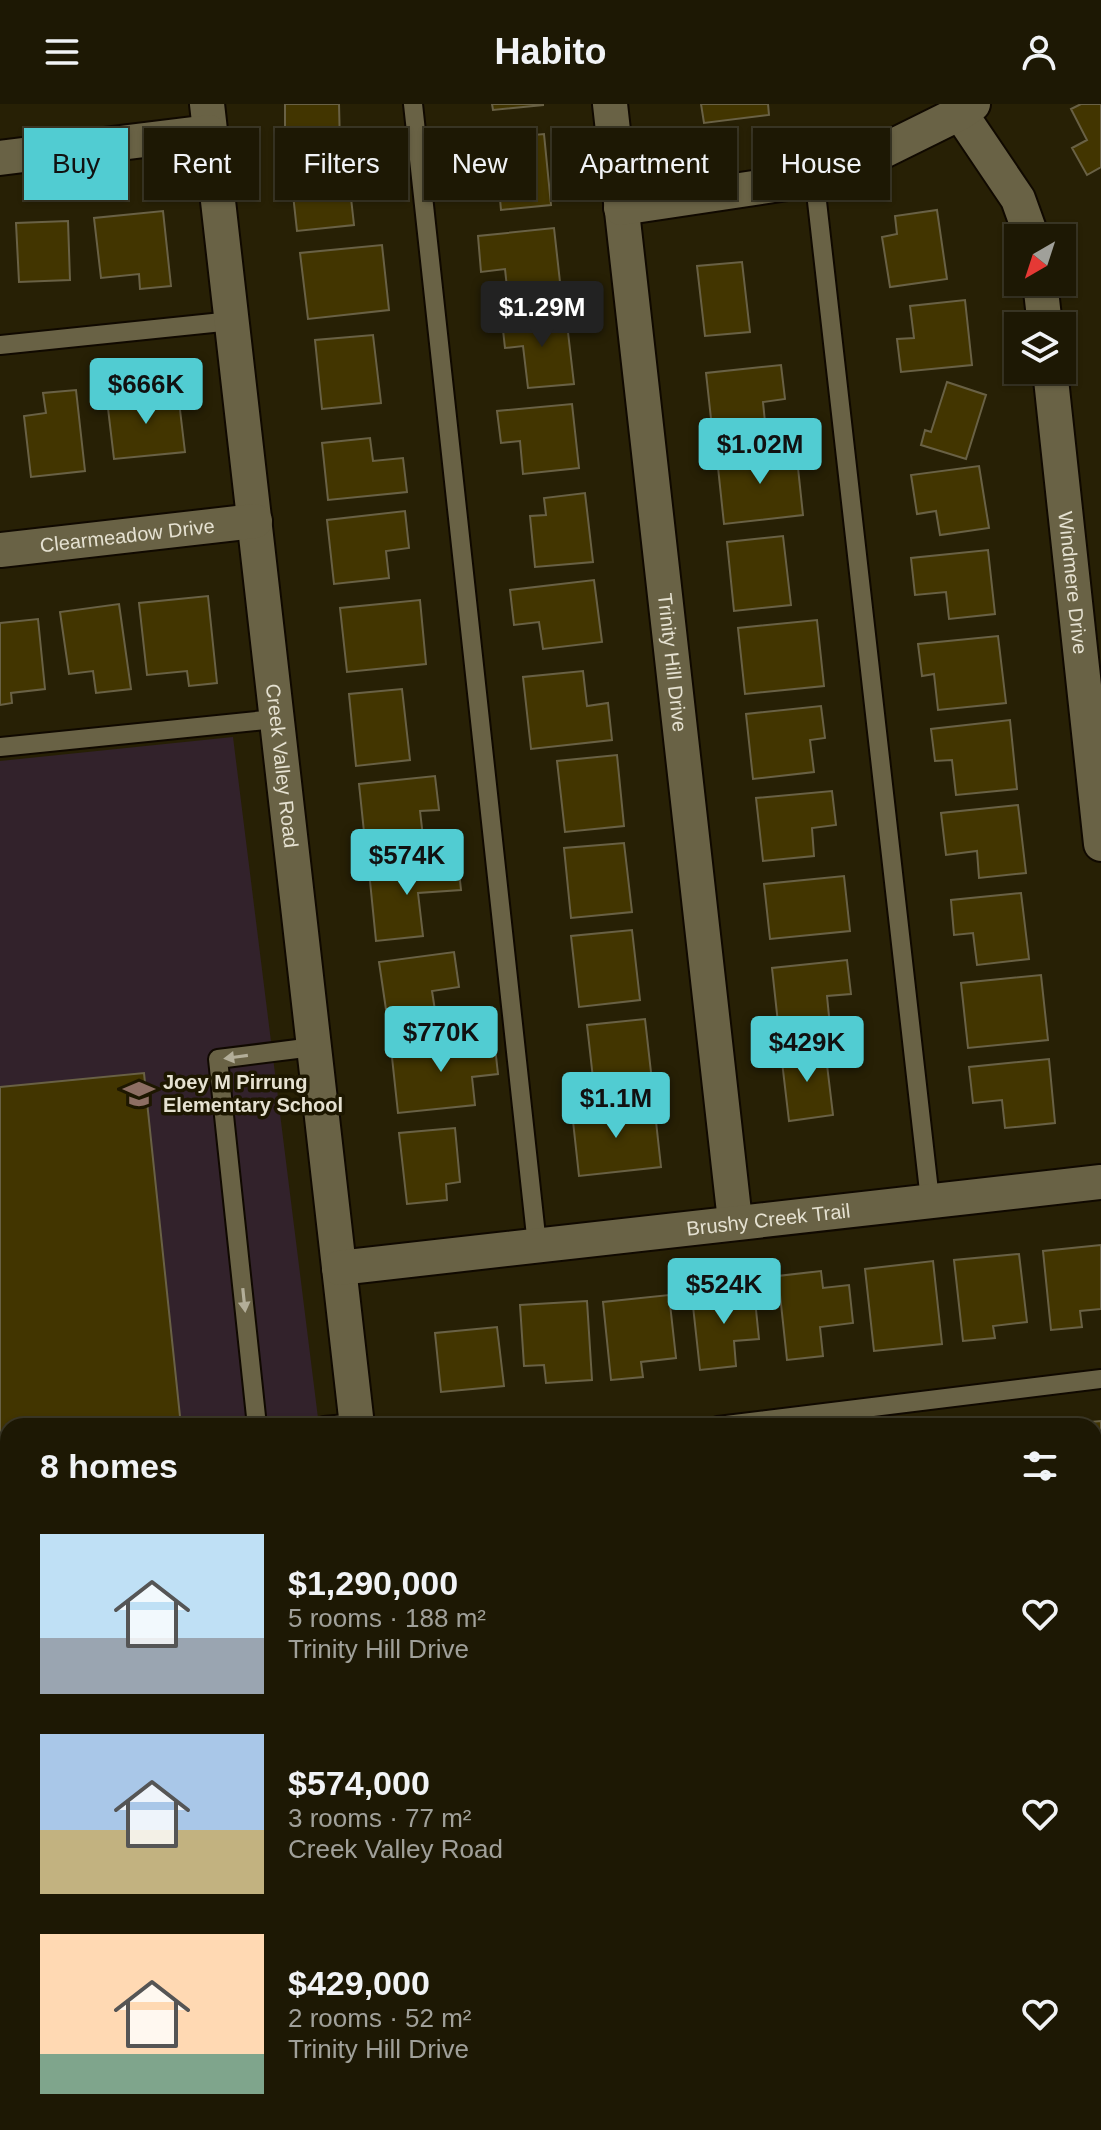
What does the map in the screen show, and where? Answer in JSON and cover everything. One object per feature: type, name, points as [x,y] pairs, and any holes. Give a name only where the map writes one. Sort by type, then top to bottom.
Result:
[{"type":"street","name":"Trinity Hill Drive","points":[[610,104],[735,1221]]},
{"type":"street","points":[[890,148],[967,109],[1018,199],[1027,224]]},
{"type":"street","points":[[0,158],[208,118]]},
{"type":"street","name":"Creek Valley Road","points":[[208,118],[339,1268],[346,1418]]},
{"type":"street","points":[[621,208],[753,188]]},
{"type":"street","name":"Windmere Drive","points":[[1052,384],[1101,844]]},
{"type":"street","name":"Clearmeadow Drive","points":[[0,550],[255,521]]},
{"type":"street","name":"Brushy Creek Trail","points":[[339,1268],[1101,1182]]},
{"type":"lane","points":[[413,104],[537,1245]]},
{"type":"lane","points":[[817,200],[930,1200]]},
{"type":"lane","points":[[0,345],[232,321]]},
{"type":"lane","points":[[0,747],[275,719]]},
{"type":"lane","points":[[256,1418],[218,1059],[313,1047]]},
{"type":"lane","points":[[783,1418],[1101,1379]]},
{"type":"shaded area","name":"Joey M Pirrung Elementary School","points":[[233,737],[318,1418],[0,1418],[0,761]]},
{"type":"building","points":[[285,104],[339,104],[340,128],[285,128]]},
{"type":"building","points":[[492,104],[543,104],[543,105],[493,110]]},
{"type":"building","points":[[701,104],[768,104],[769,115],[704,123]]},
{"type":"building","points":[[1081,104],[1101,104],[1101,167],[1087,175],[1072,148],[1087,140],[1071,109]]},
{"type":"building","points":[[544,134],[551,205],[501,210],[500,200],[536,200],[536,135]]},
{"type":"building","points":[[294,200],[351,200],[354,225],[297,231]]},
{"type":"building","points":[[937,210],[947,279],[890,287],[882,237],[897,234],[895,216]]},
{"type":"building","points":[[163,211],[171,286],[140,289],[139,274],[101,278],[94,218]]},
{"type":"building","points":[[68,221],[70,280],[19,282],[16,223]]},
{"type":"building","points":[[554,228],[561,291],[508,297],[505,269],[481,272],[478,236]]},
{"type":"building","points":[[382,245],[389,310],[308,319],[300,253]]},
{"type":"building","points":[[742,262],[750,332],[705,336],[697,266]]},
{"type":"building","points":[[965,300],[972,365],[901,372],[897,339],[914,338],[910,306]]},
{"type":"building","points":[[566,315],[574,384],[528,388],[523,346],[505,348],[502,321]]},
{"type":"building","points":[[373,335],[381,403],[322,409],[315,340]]},
{"type":"building","points":[[781,365],[785,399],[763,402],[766,432],[713,437],[706,373]]},
{"type":"building","points":[[947,382],[986,395],[966,459],[921,445],[925,430],[931,432]]},
{"type":"building","points":[[76,390],[85,471],[31,477],[24,416],[46,413],[43,393]]},
{"type":"building","points":[[178,393],[185,452],[114,459],[107,400]]},
{"type":"building","points":[[572,404],[579,468],[523,474],[520,441],[501,443],[497,411]]},
{"type":"building","points":[[370,438],[373,461],[403,458],[407,492],[328,500],[322,443]]},
{"type":"building","points":[[796,449],[803,515],[724,524],[717,458]]},
{"type":"building","points":[[979,466],[989,528],[940,535],[936,511],[917,514],[911,475]]},
{"type":"building","points":[[585,493],[593,562],[535,567],[530,516],[546,515],[544,498]]},
{"type":"building","points":[[405,511],[409,548],[386,551],[389,578],[334,584],[327,520]]},
{"type":"building","points":[[783,536],[791,605],[734,611],[727,542]]},
{"type":"building","points":[[988,550],[995,614],[949,619],[946,592],[915,595],[911,558]]},
{"type":"building","points":[[594,580],[602,642],[543,649],[539,622],[514,625],[510,590]]},
{"type":"building","points":[[208,596],[217,683],[189,686],[187,671],[147,675],[139,603]]},
{"type":"building","points":[[420,600],[426,664],[347,672],[340,608]]},
{"type":"building","points":[[119,604],[131,689],[96,693],[93,671],[69,674],[60,612]]},
{"type":"building","points":[[38,619],[45,689],[11,693],[12,703],[0,705],[0,623]]},
{"type":"building","points":[[817,620],[824,686],[745,694],[738,628]]},
{"type":"building","points":[[998,636],[1006,703],[938,710],[934,674],[922,676],[918,644]]},
{"type":"building","points":[[583,671],[587,706],[608,703],[612,740],[531,749],[523,677]]},
{"type":"building","points":[[402,689],[410,760],[356,766],[349,694]]},
{"type":"building","points":[[821,706],[825,738],[810,740],[814,772],[753,779],[746,714]]},
{"type":"building","points":[[1010,720],[1017,789],[956,795],[952,760],[935,761],[931,729]]},
{"type":"building","points":[[617,755],[624,826],[565,832],[557,761]]},
{"type":"building","points":[[435,776],[439,810],[420,811],[424,845],[366,851],[359,784]]},
{"type":"building","points":[[832,791],[836,825],[812,828],[814,856],[763,861],[756,798]]},
{"type":"building","points":[[1018,805],[1026,873],[979,878],[977,851],[946,855],[941,813]]},
{"type":"building","points":[[624,843],[632,912],[571,918],[564,848]]},
{"type":"building","points":[[458,862],[461,890],[418,893],[423,936],[376,941],[369,871]]},
{"type":"building","points":[[844,876],[850,931],[770,939],[764,884]]},
{"type":"building","points":[[1021,893],[1029,959],[977,965],[973,933],[954,935],[951,900]]},
{"type":"building","points":[[632,930],[640,1000],[579,1007],[571,936]]},
{"type":"building","points":[[454,952],[459,987],[432,991],[436,1017],[388,1023],[379,962]]},
{"type":"building","points":[[847,960],[851,994],[827,996],[830,1026],[779,1032],[772,968]]},
{"type":"building","points":[[1041,975],[1048,1040],[968,1048],[961,983]]},
{"type":"building","points":[[645,1019],[653,1090],[595,1096],[587,1025]]},
{"type":"building","points":[[494,1038],[498,1074],[472,1077],[475,1105],[398,1113],[391,1048]]},
{"type":"building","points":[[825,1048],[833,1115],[789,1121],[781,1053]]},
{"type":"building","points":[[1049,1059],[1055,1123],[1005,1128],[1002,1100],[973,1103],[969,1067]]},
{"type":"building","points":[[144,1073],[180,1418],[0,1418],[0,1087]]},
{"type":"building","points":[[654,1103],[661,1167],[579,1176],[572,1112]]},
{"type":"building","points":[[455,1128],[460,1182],[446,1184],[447,1200],[407,1204],[399,1133]]},
{"type":"building","points":[[1101,1245],[1101,1309],[1080,1311],[1082,1327],[1051,1330],[1043,1251]]},
{"type":"building","points":[[1019,1254],[1027,1322],[993,1326],[995,1338],[963,1341],[954,1260]]},
{"type":"building","points":[[933,1261],[942,1344],[874,1351],[865,1269]]},
{"type":"building","points":[[821,1271],[823,1288],[849,1285],[853,1323],[820,1327],[823,1356],[787,1360],[778,1276]]},
{"type":"building","points":[[754,1290],[759,1339],[734,1341],[736,1366],[700,1370],[692,1297]]},
{"type":"building","points":[[669,1295],[676,1358],[641,1362],[643,1377],[611,1380],[603,1302]]},
{"type":"building","points":[[587,1301],[592,1380],[546,1383],[544,1365],[524,1366],[520,1305]]},
{"type":"building","points":[[497,1327],[504,1386],[441,1392],[435,1333]]},
{"type":"place","name":"Joey M Pirrung Elementary School","points":[[139,1094]]}]
